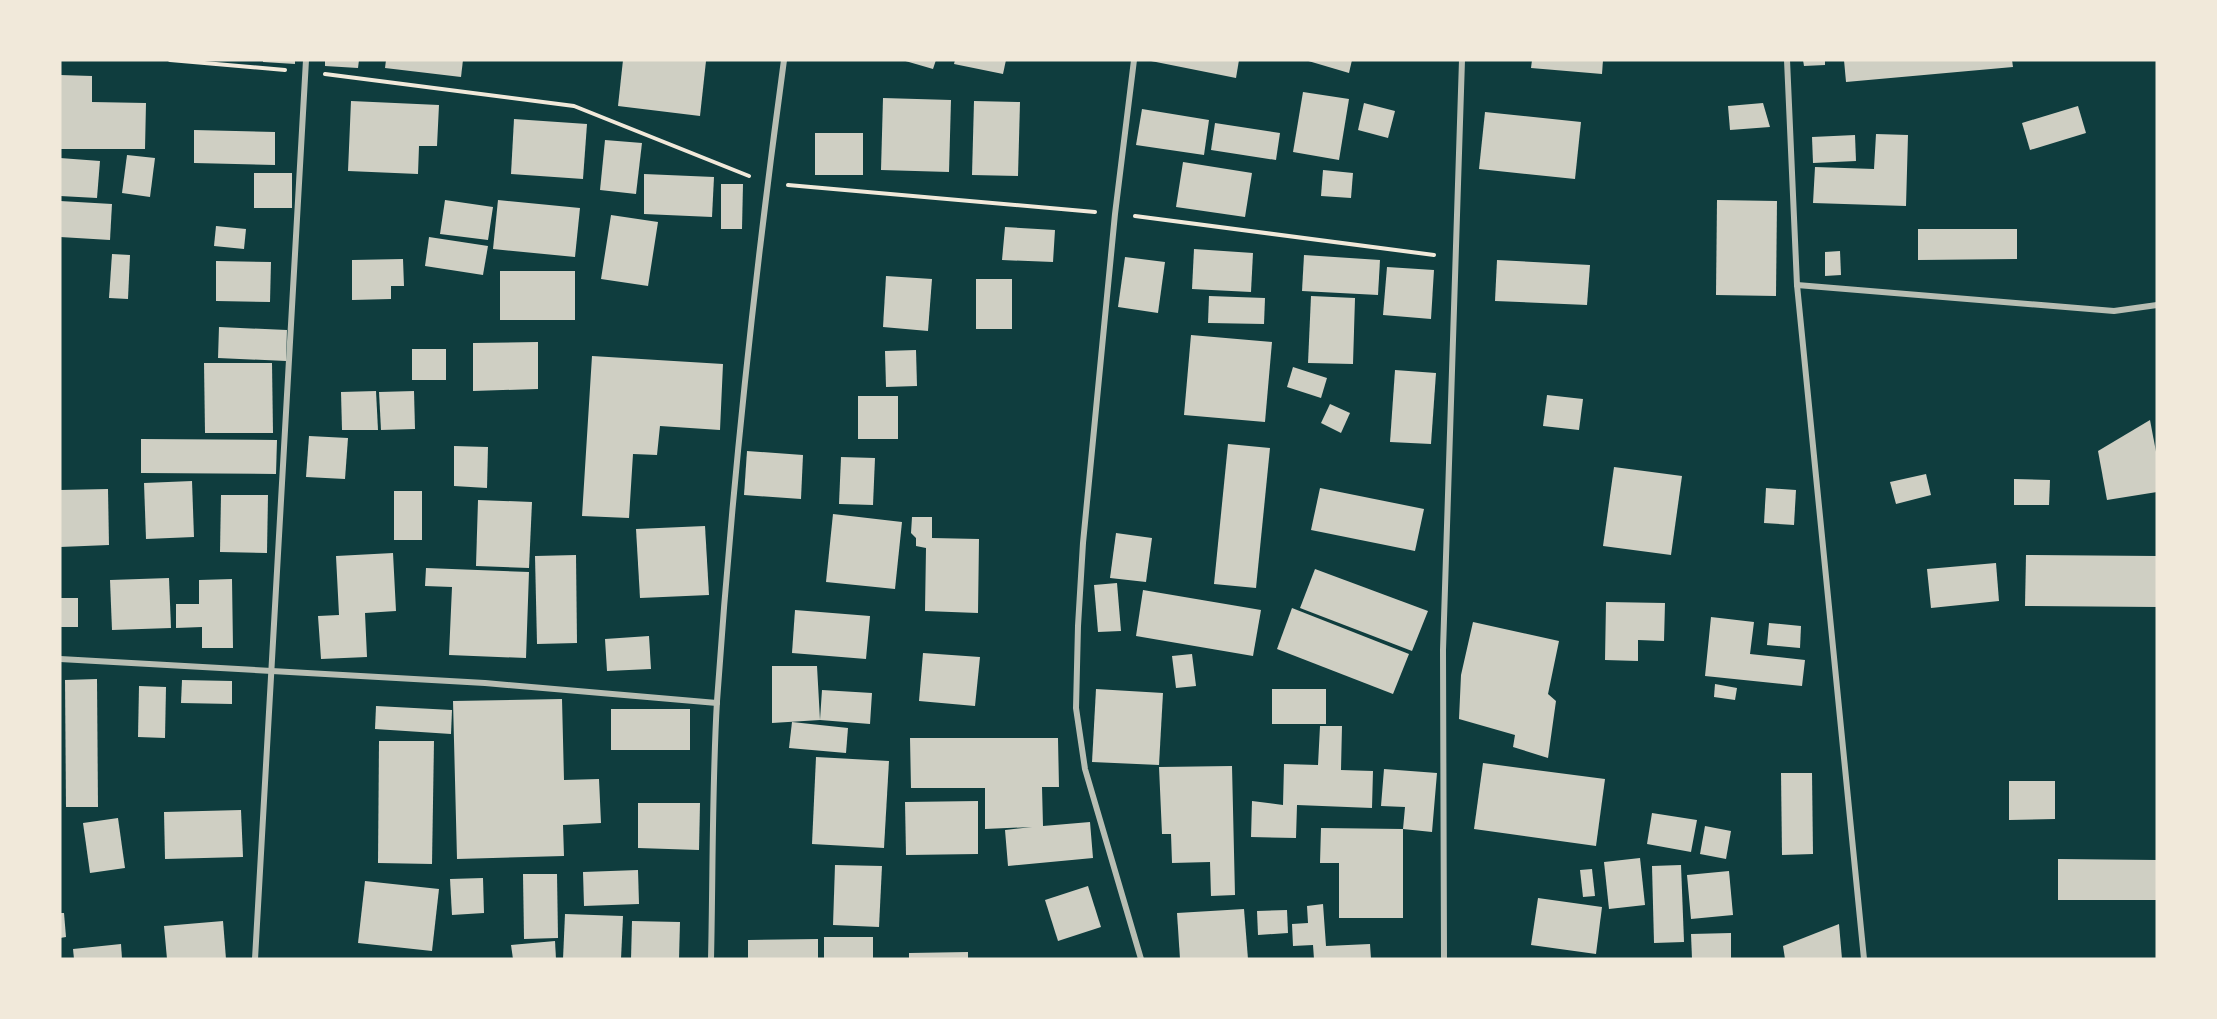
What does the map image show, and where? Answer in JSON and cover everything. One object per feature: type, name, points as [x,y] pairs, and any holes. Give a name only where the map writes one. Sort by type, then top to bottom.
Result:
[{"type":"street","points":[[255,959],[306,60]]},
{"type":"street","points":[[711,959],[717,703],[737,465],[767,183],[784,60]]},
{"type":"street","points":[[1134,60],[1115,214],[1083,543],[1076,708],[1085,769],[1141,959]]},
{"type":"street","points":[[1444,959],[1443,650],[1462,60]]},
{"type":"street","points":[[1787,60],[1797,285],[1864,959]]},
{"type":"street","points":[[1797,285],[2114,311],[2157,305]]},
{"type":"street","points":[[60,659],[485,683],[717,703]]},
{"type":"path","points":[[170,60],[305,71],[574,106],[767,183],[1115,214],[1455,258]]},
{"type":"building","points":[[263,60],[295,60],[295,64],[263,62]]},
{"type":"building","points":[[325,60],[359,60],[358,68],[325,66]]},
{"type":"building","points":[[386,60],[463,60],[461,77],[385,68]]},
{"type":"building","points":[[623,60],[706,61],[700,116],[618,106]]},
{"type":"building","points":[[902,60],[936,60],[933,69]]},
{"type":"building","points":[[955,60],[1006,60],[1003,74],[954,64]]},
{"type":"building","points":[[1146,60],[1239,60],[1236,78]]},
{"type":"building","points":[[1305,60],[1352,60],[1349,73]]},
{"type":"building","points":[[1532,60],[1603,60],[1602,74],[1531,68]]},
{"type":"building","points":[[1803,60],[1825,60],[1825,65],[1804,66]]},
{"type":"building","points":[[1844,60],[2012,60],[2013,67],[1846,82]]},
{"type":"building","points":[[60,75],[92,76],[92,102],[146,103],[145,149],[60,149]]},
{"type":"building","points":[[1303,92],[1349,99],[1339,160],[1293,152]]},
{"type":"building","points":[[883,98],[951,100],[949,172],[881,170]]},
{"type":"building","points":[[351,101],[439,105],[437,146],[419,146],[418,174],[348,171]]},
{"type":"building","points":[[974,101],[1020,102],[1018,176],[972,175]]},
{"type":"building","points":[[1364,103],[1395,111],[1388,138],[1358,130]]},
{"type":"building","points":[[1763,103],[1770,127],[1730,130],[1728,106]]},
{"type":"building","points":[[2078,106],[2086,133],[2030,150],[2022,123]]},
{"type":"building","points":[[1142,109],[1209,120],[1204,155],[1136,145]]},
{"type":"building","points":[[1485,112],[1581,122],[1575,179],[1479,169]]},
{"type":"building","points":[[514,119],[587,124],[583,179],[511,174]]},
{"type":"building","points":[[1215,123],[1280,133],[1276,160],[1211,150]]},
{"type":"building","points":[[194,130],[275,132],[275,165],[194,163]]},
{"type":"building","points":[[815,133],[863,133],[863,175],[815,175]]},
{"type":"building","points":[[1876,134],[1908,135],[1906,206],[1813,203],[1815,167],[1874,169]]},
{"type":"building","points":[[1855,135],[1856,161],[1813,163],[1812,137]]},
{"type":"building","points":[[605,140],[642,143],[636,194],[600,190]]},
{"type":"building","points":[[127,155],[155,158],[150,197],[122,193]]},
{"type":"building","points":[[60,158],[100,161],[97,198],[60,196]]},
{"type":"building","points":[[1183,162],[1252,173],[1245,217],[1176,207]]},
{"type":"building","points":[[1323,170],[1353,173],[1351,198],[1321,196]]},
{"type":"building","points":[[254,173],[292,173],[292,208],[254,208]]},
{"type":"building","points":[[644,174],[714,177],[712,217],[644,214]]},
{"type":"building","points":[[721,184],[743,184],[742,229],[721,229]]},
{"type":"building","points":[[445,200],[493,207],[488,240],[440,234]]},
{"type":"building","points":[[498,200],[580,208],[575,257],[493,249]]},
{"type":"building","points":[[1717,200],[1777,201],[1776,296],[1716,295]]},
{"type":"building","points":[[60,201],[112,204],[110,240],[60,237]]},
{"type":"building","points":[[611,215],[658,222],[648,286],[601,279]]},
{"type":"building","points":[[216,226],[246,229],[244,249],[214,246]]},
{"type":"building","points":[[1005,227],[1055,230],[1053,262],[1002,260]]},
{"type":"building","points":[[1918,229],[2017,229],[2017,259],[1918,260]]},
{"type":"building","points":[[429,237],[488,246],[483,275],[425,266]]},
{"type":"building","points":[[1194,249],[1253,253],[1251,292],[1192,289]]},
{"type":"building","points":[[1840,251],[1841,275],[1825,276],[1825,252]]},
{"type":"building","points":[[112,254],[130,255],[128,299],[109,298]]},
{"type":"building","points":[[1304,255],[1380,260],[1378,295],[1302,291]]},
{"type":"building","points":[[1125,257],[1165,262],[1158,313],[1118,307]]},
{"type":"building","points":[[403,259],[404,286],[391,286],[391,299],[352,300],[352,260]]},
{"type":"building","points":[[1497,260],[1590,265],[1587,305],[1495,301]]},
{"type":"building","points":[[216,261],[271,262],[270,302],[216,301]]},
{"type":"building","points":[[1387,267],[1434,270],[1431,319],[1383,315]]},
{"type":"building","points":[[500,271],[575,271],[575,320],[500,320]]},
{"type":"building","points":[[886,276],[932,279],[928,331],[883,327]]},
{"type":"building","points":[[976,279],[1012,279],[1012,329],[976,329]]},
{"type":"building","points":[[1209,296],[1265,298],[1264,324],[1208,323]]},
{"type":"building","points":[[1311,296],[1355,298],[1353,364],[1308,363]]},
{"type":"building","points":[[219,327],[287,330],[286,361],[218,358]]},
{"type":"building","points":[[1191,335],[1272,342],[1265,422],[1184,415]]},
{"type":"building","points":[[538,342],[538,389],[473,391],[473,343]]},
{"type":"building","points":[[412,349],[446,349],[446,380],[412,380]]},
{"type":"building","points":[[916,350],[917,386],[886,387],[885,351]]},
{"type":"building","points":[[592,356],[723,364],[720,430],[660,426],[657,455],[633,454],[629,518],[582,516]]},
{"type":"building","points":[[204,363],[272,363],[273,433],[205,433]]},
{"type":"building","points":[[1293,367],[1327,378],[1321,398],[1287,387]]},
{"type":"building","points":[[1395,370],[1436,373],[1431,444],[1390,442]]},
{"type":"building","points":[[376,391],[378,430],[342,430],[341,392]]},
{"type":"building","points":[[414,391],[415,429],[381,430],[379,392]]},
{"type":"building","points":[[1547,395],[1583,399],[1579,430],[1543,426]]},
{"type":"building","points":[[858,396],[898,396],[898,439],[858,439]]},
{"type":"building","points":[[1330,404],[1350,413],[1341,433],[1321,423]]},
{"type":"building","points":[[2150,420],[2157,457],[2157,492],[2107,500],[2098,451]]},
{"type":"building","points":[[309,436],[348,438],[345,479],[306,477]]},
{"type":"building","points":[[141,439],[277,440],[276,474],[141,473]]},
{"type":"building","points":[[1228,444],[1270,448],[1256,588],[1214,584]]},
{"type":"building","points":[[454,446],[488,447],[487,488],[454,486]]},
{"type":"building","points":[[747,451],[803,455],[801,499],[744,495]]},
{"type":"building","points":[[841,457],[875,458],[873,505],[839,504]]},
{"type":"building","points":[[1614,467],[1682,476],[1671,555],[1603,546]]},
{"type":"building","points":[[1926,474],[1931,495],[1896,504],[1890,482]]},
{"type":"building","points":[[2014,479],[2050,480],[2049,505],[2014,505]]},
{"type":"building","points":[[192,481],[194,537],[146,539],[144,483]]},
{"type":"building","points":[[1320,488],[1424,509],[1415,551],[1311,530]]},
{"type":"building","points":[[1766,488],[1796,490],[1794,525],[1764,523]]},
{"type":"building","points":[[108,489],[109,545],[60,547],[60,490]]},
{"type":"building","points":[[394,491],[422,491],[422,540],[394,540]]},
{"type":"building","points":[[221,495],[268,495],[267,553],[220,552]]},
{"type":"building","points":[[478,500],[532,502],[529,568],[476,566]]},
{"type":"building","points":[[833,514],[902,522],[895,589],[826,582]]},
{"type":"building","points":[[912,517],[932,517],[932,538],[979,539],[978,613],[925,611],[926,548],[916,546],[916,538],[911,533]]},
{"type":"building","points":[[705,526],[709,595],[640,598],[636,529]]},
{"type":"building","points":[[1116,533],[1152,538],[1146,582],[1110,578]]},
{"type":"building","points":[[393,553],[396,611],[365,613],[367,657],[321,659],[318,616],[339,615],[336,556]]},
{"type":"building","points":[[576,555],[577,643],[537,644],[535,556]]},
{"type":"building","points":[[2026,555],[2157,556],[2157,607],[2025,606]]},
{"type":"building","points":[[1996,563],[1999,601],[1931,608],[1927,569]]},
{"type":"building","points":[[426,568],[529,572],[526,658],[449,655],[452,587],[425,586]]},
{"type":"building","points":[[1315,569],[1428,611],[1412,651],[1300,608]]},
{"type":"building","points":[[169,578],[171,628],[112,630],[110,580]]},
{"type":"building","points":[[232,579],[233,648],[202,648],[202,627],[176,628],[176,604],[199,604],[199,580]]},
{"type":"building","points":[[1117,583],[1121,631],[1098,632],[1094,585]]},
{"type":"building","points":[[1143,590],[1261,610],[1253,656],[1136,636]]},
{"type":"building","points":[[60,598],[78,598],[78,627],[60,627]]},
{"type":"building","points":[[1606,602],[1665,603],[1664,641],[1638,640],[1638,661],[1605,660]]},
{"type":"building","points":[[1292,608],[1409,654],[1393,694],[1277,649]]},
{"type":"building","points":[[795,610],[870,616],[866,659],[792,653]]},
{"type":"building","points":[[1711,617],[1754,622],[1750,654],[1805,660],[1802,686],[1705,676]]},
{"type":"building","points":[[1473,622],[1559,641],[1548,694],[1556,701],[1548,758],[1513,747],[1515,735],[1459,719],[1461,675]]},
{"type":"building","points":[[1769,623],[1801,626],[1800,648],[1767,645]]},
{"type":"building","points":[[649,636],[651,669],[607,671],[605,639]]},
{"type":"building","points":[[923,653],[980,657],[975,706],[919,701]]},
{"type":"building","points":[[1192,654],[1196,686],[1176,688],[1172,656]]},
{"type":"building","points":[[772,666],[817,666],[820,720],[772,723]]},
{"type":"building","points":[[97,679],[98,807],[66,807],[65,680]]},
{"type":"building","points":[[182,680],[232,681],[232,704],[181,703]]},
{"type":"building","points":[[1715,684],[1737,688],[1735,700],[1714,697]]},
{"type":"building","points":[[139,686],[166,687],[165,738],[138,737]]},
{"type":"building","points":[[1096,689],[1163,693],[1159,765],[1092,762]]},
{"type":"building","points":[[1272,689],[1326,689],[1326,724],[1272,724]]},
{"type":"building","points":[[822,690],[872,693],[870,724],[820,720]]},
{"type":"building","points":[[562,699],[564,780],[599,779],[601,823],[563,825],[564,856],[457,859],[453,701]]},
{"type":"building","points":[[376,706],[452,710],[451,734],[375,729]]},
{"type":"building","points":[[611,709],[690,709],[690,750],[611,750]]},
{"type":"building","points":[[792,722],[848,728],[846,753],[789,748]]},
{"type":"building","points":[[1320,726],[1342,726],[1341,770],[1373,771],[1372,808],[1297,805],[1296,838],[1251,837],[1252,801],[1283,805],[1284,764],[1318,765]]},
{"type":"building","points":[[910,738],[1058,738],[1059,787],[1042,787],[1043,826],[1090,822],[1093,858],[1008,866],[1005,830],[1032,827],[985,829],[985,788],[911,788]]},
{"type":"building","points":[[379,741],[434,741],[432,864],[378,863]]},
{"type":"building","points":[[816,757],[889,761],[884,848],[812,844]]},
{"type":"building","points":[[1483,763],[1605,779],[1596,846],[1474,829]]},
{"type":"building","points":[[1232,766],[1235,895],[1211,896],[1210,862],[1172,863],[1171,834],[1162,834],[1159,767]]},
{"type":"building","points":[[1384,769],[1437,773],[1432,832],[1403,829],[1405,807],[1381,806]]},
{"type":"building","points":[[1781,773],[1812,773],[1813,854],[1782,855]]},
{"type":"building","points":[[2009,781],[2055,781],[2055,819],[2009,820]]},
{"type":"building","points":[[978,801],[978,854],[906,855],[905,802]]},
{"type":"building","points":[[638,803],[700,803],[699,850],[638,848]]},
{"type":"building","points":[[241,810],[243,857],[165,859],[164,812]]},
{"type":"building","points":[[1652,813],[1697,820],[1691,852],[1647,844]]},
{"type":"building","points":[[118,818],[125,868],[90,873],[83,823]]},
{"type":"building","points":[[1705,826],[1731,831],[1726,859],[1700,854]]},
{"type":"building","points":[[1321,828],[1403,829],[1403,918],[1339,918],[1339,863],[1320,863]]},
{"type":"building","points":[[1640,858],[1645,905],[1609,909],[1604,862]]},
{"type":"building","points":[[2058,859],[2157,860],[2157,900],[2058,900]]},
{"type":"building","points":[[835,865],[882,866],[879,927],[833,925]]},
{"type":"building","points":[[1681,865],[1684,942],[1654,943],[1652,866]]},
{"type":"building","points":[[1592,869],[1595,896],[1583,897],[1580,870]]},
{"type":"building","points":[[638,870],[639,904],[584,906],[583,872]]},
{"type":"building","points":[[1729,871],[1733,915],[1691,919],[1687,875]]},
{"type":"building","points":[[523,874],[557,874],[558,938],[524,939]]},
{"type":"building","points":[[483,878],[484,913],[452,915],[450,879]]},
{"type":"building","points":[[365,881],[439,889],[432,951],[358,943]]},
{"type":"building","points":[[1088,886],[1101,927],[1058,941],[1045,900]]},
{"type":"building","points":[[1538,898],[1602,907],[1596,954],[1531,945]]},
{"type":"building","points":[[1323,904],[1326,946],[1370,944],[1371,959],[1314,959],[1313,945],[1293,946],[1292,924],[1308,923],[1307,906]]},
{"type":"building","points":[[1244,909],[1248,959],[1180,959],[1177,913]]},
{"type":"building","points":[[1287,910],[1288,933],[1258,935],[1257,911]]},
{"type":"building","points":[[60,913],[64,913],[66,937],[60,938]]},
{"type":"building","points":[[565,914],[623,916],[621,959],[563,959]]},
{"type":"building","points":[[223,921],[226,959],[167,959],[164,926]]},
{"type":"building","points":[[632,921],[680,922],[679,959],[631,959]]},
{"type":"building","points":[[1839,924],[1842,959],[1785,959],[1783,946]]},
{"type":"building","points":[[1731,933],[1731,959],[1692,959],[1691,934]]},
{"type":"building","points":[[824,937],[873,937],[873,959],[824,959]]},
{"type":"building","points":[[818,939],[818,959],[748,959],[748,940]]},
{"type":"building","points":[[555,941],[556,959],[513,959],[511,945]]},
{"type":"building","points":[[121,944],[122,959],[74,959],[73,949]]},
{"type":"building","points":[[968,952],[968,959],[909,959],[909,953]]}]
